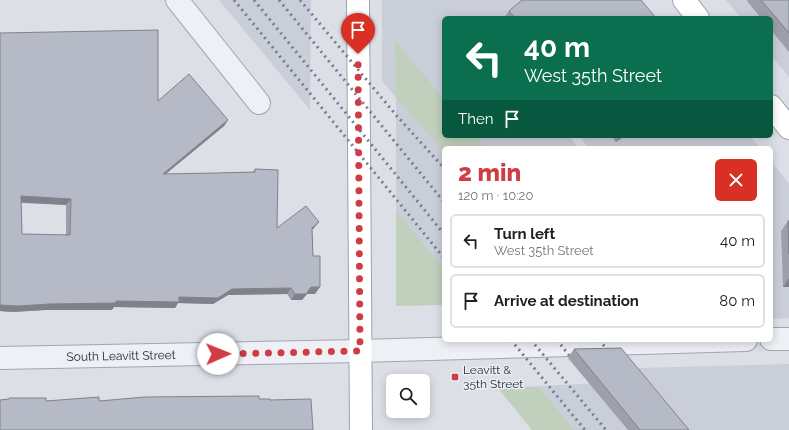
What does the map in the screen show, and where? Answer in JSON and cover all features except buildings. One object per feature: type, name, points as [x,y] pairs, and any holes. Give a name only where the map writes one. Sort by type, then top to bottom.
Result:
[{"type":"main road","points":[[358,0],[361,430]]},
{"type":"main road","points":[[684,0],[696,16]]},
{"type":"main road","points":[[773,108],[789,128]]},
{"type":"street","points":[[177,0],[258,104]]},
{"type":"street","points":[[773,339],[789,339]]},
{"type":"street","name":"South Leavitt Street","points":[[0,358],[360,351],[676,342]]},
{"type":"shaded area","points":[[219,0],[311,0],[310,110]]},
{"type":"shaded area","points":[[382,0],[640,0],[653,16],[442,16],[442,138],[571,138],[577,146],[442,146],[442,303],[396,256],[396,98],[382,81]]},
{"type":"shaded area","points":[[726,0],[789,0],[789,77],[773,57],[773,16],[739,16]]},
{"type":"shaded area","points":[[581,138],[752,138],[758,146],[587,146]]},
{"type":"shaded area","points":[[773,164],[789,184],[789,318],[773,319]]},
{"type":"shaded area","points":[[789,364],[789,430],[532,430],[498,388],[648,381],[637,368]]},
{"type":"green space","points":[[395,41],[442,97],[442,138],[478,138],[484,146],[442,146],[442,150],[396,98]]},
{"type":"green space","points":[[396,211],[442,267],[442,305],[396,306]]},
{"type":"green space","points":[[539,387],[574,430],[532,430],[498,388]]},
{"type":"railway","points":[[234,0],[442,256]]},
{"type":"railway","points":[[254,0],[442,232]]},
{"type":"railway","points":[[279,0],[442,200]]},
{"type":"railway","points":[[300,0],[396,115],[442,166]]},
{"type":"railway","points":[[513,342],[585,430]]},
{"type":"railway","points":[[533,342],[606,430]]},
{"type":"railway","points":[[559,342],[576,364]]},
{"type":"railway","points":[[601,342],[613,356]]},
{"type":"place","name":"Leavitt & 35th Street","points":[[455,377]]},
{"type":"route","points":[[218,354],[360,351],[358,54]]}]
